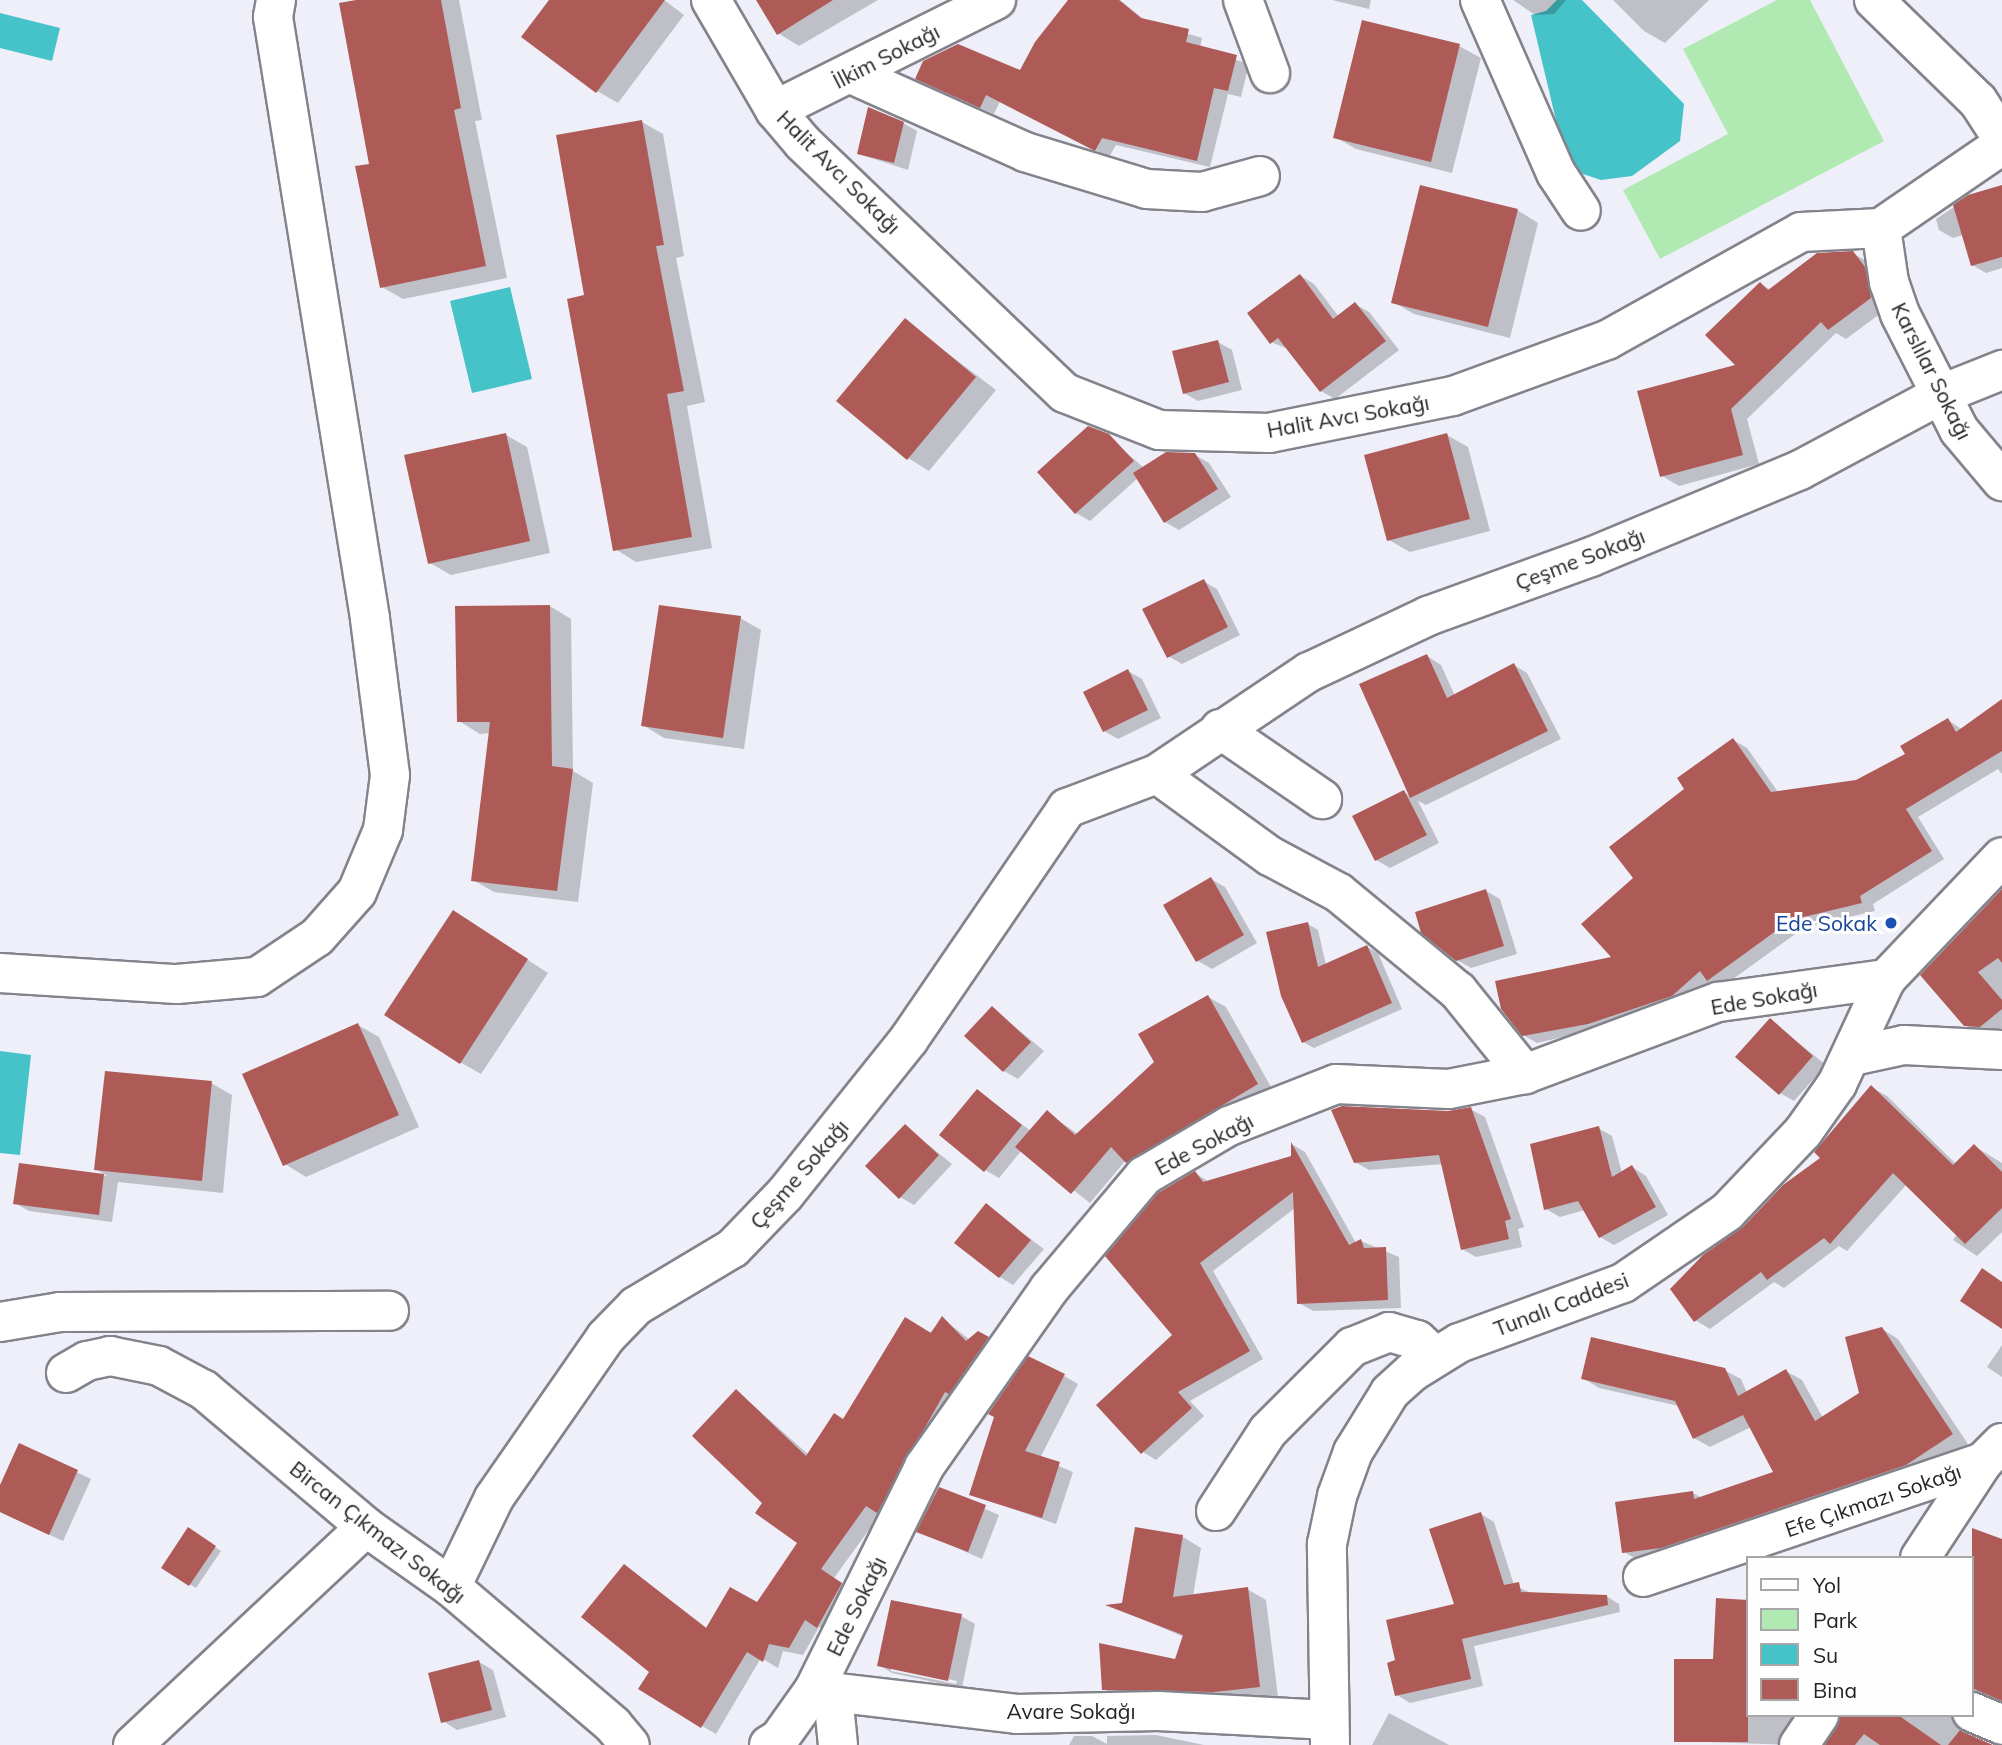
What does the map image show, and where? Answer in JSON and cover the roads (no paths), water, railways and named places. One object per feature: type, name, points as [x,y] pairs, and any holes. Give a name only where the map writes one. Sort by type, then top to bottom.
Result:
[{"type":"street","points":[[0,973],[177,984],[257,977],[317,937],[358,892],[383,830],[388,762],[277,44],[276,0]]},
{"type":"street","name":"Halit Avcı Sokağı","points":[[711,0],[775,110],[1065,393],[1159,430],[1269,433],[1453,396],[1607,340],[1801,232],[1881,228]]},
{"type":"street","name":"İlkim Sokağı","points":[[775,110],[996,0]]},
{"type":"street","points":[[1242,0],[1270,73]]},
{"type":"street","points":[[1480,0],[1556,173],[1581,211]]},
{"type":"street","points":[[1874,0],[1978,102],[2002,138]]},
{"type":"street","points":[[851,74],[1025,152],[1147,190],[1202,192],[1260,177]]},
{"type":"street","points":[[1881,228],[2002,145]]},
{"type":"street","name":"Karslılar Sokağı","points":[[1881,228],[1889,282],[1900,314],[1959,430],[2002,481]]},
{"type":"street","name":"Çeşme Sokağı","points":[[452,1587],[494,1499],[606,1337],[636,1307],[733,1248],[785,1194],[909,1039],[1067,808],[1157,774],[1220,729],[1309,672],[1428,616],[1591,557],[1800,470],[1942,394],[2002,370]]},
{"type":"street","points":[[1220,729],[1322,799]]},
{"type":"street","points":[[1157,774],[1270,856],[1339,893],[1458,991],[1525,1074]]},
{"type":"street","name":"Tunalı Caddesi","points":[[1329,1732],[1327,1544],[1337,1496],[1369,1422],[1390,1392],[1434,1356],[1623,1283],[1671,1255],[1764,1177],[1803,1132],[1853,1056],[1886,979],[2002,857]]},
{"type":"street","name":"Ede Sokağı","points":[[769,1745],[779,1739],[823,1693],[925,1466],[1049,1289],[1144,1176],[1229,1126],[1336,1084],[1448,1089],[1525,1074],[1718,1002],[1886,979]]},
{"type":"street","points":[[1853,1056],[1904,1045],[2002,1050]]},
{"type":"street","points":[[0,1322],[60,1312],[389,1311]]},
{"type":"street","points":[[1216,1511],[1268,1431],[1352,1347],[1389,1332],[1416,1340],[1434,1356]]},
{"type":"street","name":"Bircan Çıkmazı Sokağı","points":[[66,1373],[87,1361],[110,1356],[135,1359],[183,1377],[366,1527],[452,1587],[613,1725],[630,1745]]},
{"type":"street","points":[[1921,1556],[1992,1453]]},
{"type":"street","name":"Efe Çıkmazı Sokağı","points":[[1643,1577],[1992,1453]]},
{"type":"street","points":[[133,1745],[366,1527]]},
{"type":"street","points":[[823,1693],[838,1745]]},
{"type":"street","name":"Avare Sokağı","points":[[823,1693],[1017,1714],[1158,1711],[1329,1732]]},
{"type":"street","points":[[1974,1713],[2002,1725]]},
{"type":"street","points":[[1799,1745],[1818,1717]]},
{"type":"water","points":[[1557,0],[1582,0],[1684,104],[1680,141],[1632,176],[1601,180],[1577,172],[1559,133],[1531,15],[1546,11]]},
{"type":"water","points":[[0,13],[60,28],[52,61],[0,48]]},
{"type":"water","points":[[510,287],[532,379],[472,393],[450,301]]},
{"type":"water","points":[[0,1051],[31,1055],[20,1155],[0,1153]]},
{"type":"place","name":"Ede Sokak","points":[[1891,923]]}]
